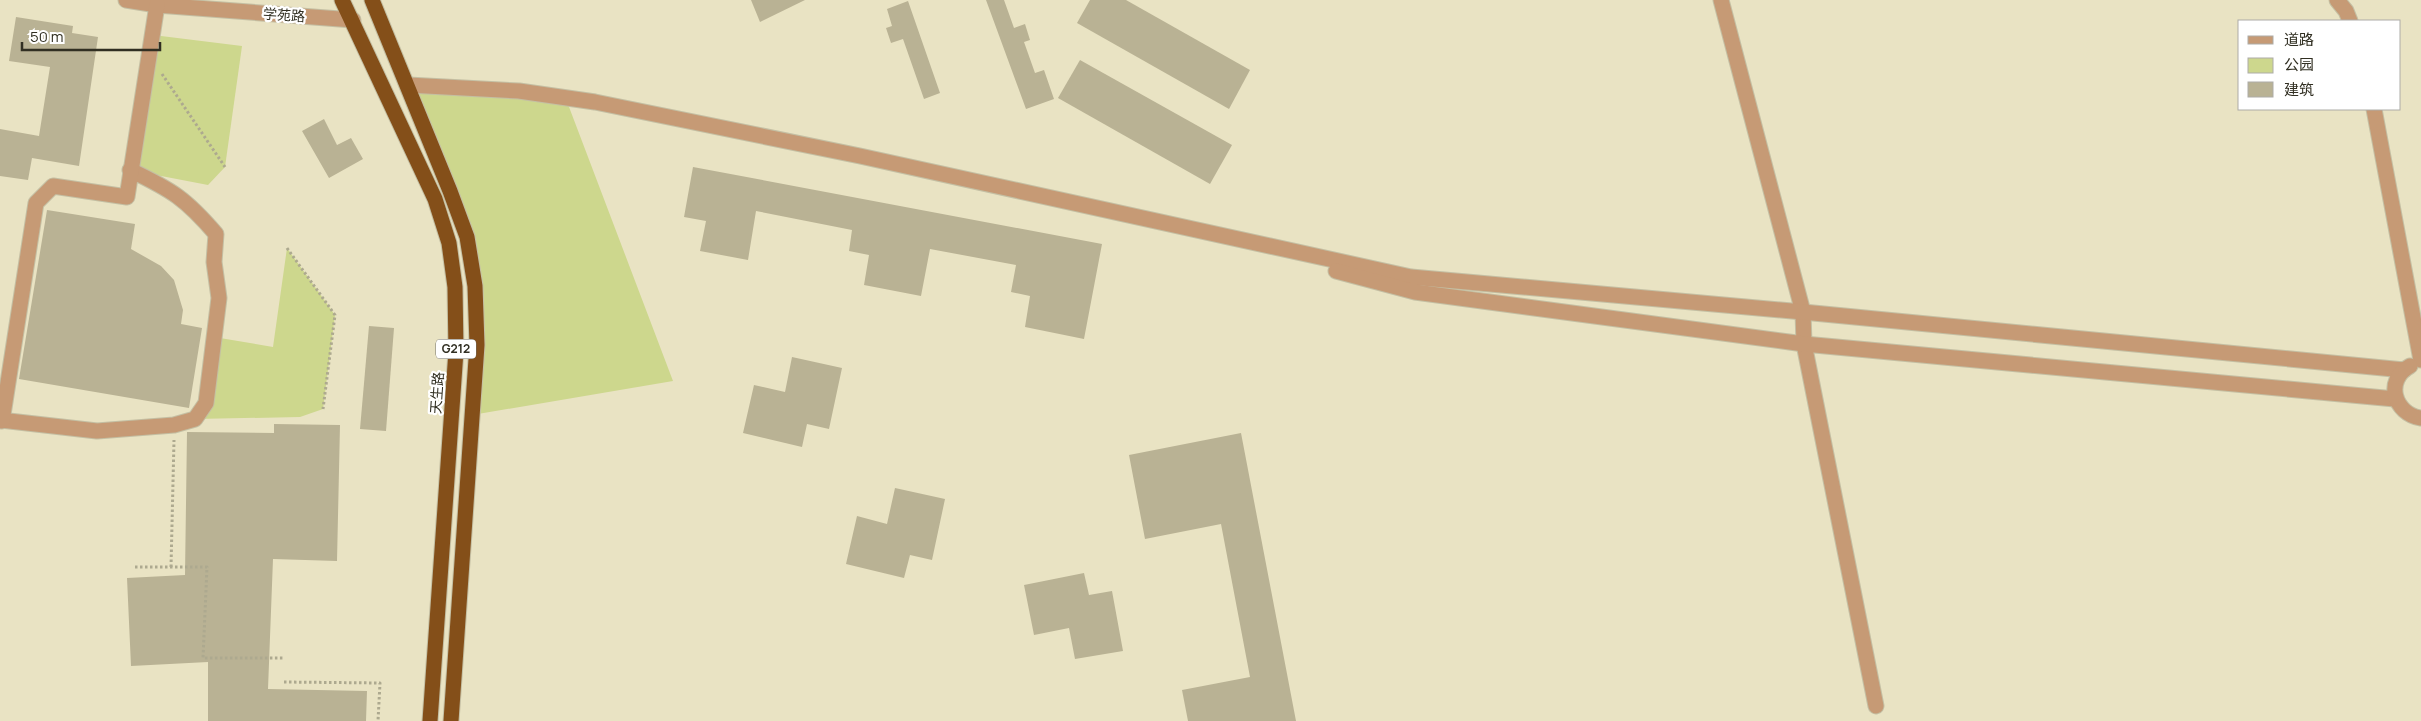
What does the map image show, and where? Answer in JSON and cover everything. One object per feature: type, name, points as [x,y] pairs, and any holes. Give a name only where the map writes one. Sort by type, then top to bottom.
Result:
[{"type":"highway","name":"天生路","points":[[342,0],[435,199],[449,242],[455,286],[456,351],[430,721]]},
{"type":"highway","name":"G212","points":[[372,0],[408,85],[467,237],[475,286],[477,345],[451,721]]},
{"type":"street","name":"学苑路","points":[[126,0],[157,5],[353,20]]},
{"type":"street","points":[[1722,0],[1803,312],[1804,344],[1876,706]]},
{"type":"street","points":[[2336,0],[2346,12],[2350,20]]},
{"type":"street","points":[[130,170],[168,188],[192,206],[216,234],[214,262],[219,298],[206,403],[195,419],[174,426],[96,431],[1,420],[36,203],[53,186],[127,197],[130,170],[157,5]]},
{"type":"street","points":[[408,85],[519,91],[596,102],[860,156],[1411,277],[1803,312],[2404,370],[2421,362],[2374,110]]},
{"type":"street","points":[[1191,230],[1415,292],[1804,344],[2396,399]]},
{"type":"street","points":[[2404,370],[2396,382],[2396,399],[2405,413],[2421,418],[2421,423]]},
{"type":"path","points":[[149,54],[225,167]]},
{"type":"path","points":[[287,248],[335,315],[323,408]]},
{"type":"path","points":[[171,567],[174,426]]},
{"type":"path","points":[[135,567],[207,567],[202,658],[284,658]]},
{"type":"path","points":[[284,682],[380,683],[378,721]]},
{"type":"green space","points":[[153,35],[242,46],[225,167],[208,185],[130,170]]},
{"type":"green space","points":[[408,85],[566,99],[673,381],[472,415],[467,237]]},
{"type":"green space","points":[[287,248],[335,315],[323,409],[300,417],[195,419],[214,337],[273,347]]},
{"type":"building","points":[[751,0],[805,0],[760,22]]},
{"type":"building","points":[[986,0],[1004,0],[1014,28],[1025,24],[1030,40],[1024,42],[1035,73],[1044,70],[1054,99],[1026,109]]},
{"type":"building","points":[[1090,0],[1126,0],[1250,70],[1229,109],[1077,23]]},
{"type":"building","points":[[908,1],[940,93],[924,99],[903,39],[891,43],[886,28],[892,26],[887,9]]},
{"type":"building","points":[[16,17],[73,26],[72,33],[98,37],[79,166],[32,158],[28,180],[0,176],[0,129],[39,136],[50,67],[9,61]]},
{"type":"building","points":[[1080,60],[1232,145],[1210,184],[1058,98]]},
{"type":"building","points":[[324,119],[337,145],[351,138],[363,159],[329,178],[302,131]]},
{"type":"building","points":[[693,167],[1102,244],[1084,339],[1025,327],[1030,296],[1011,292],[1016,265],[930,249],[921,296],[864,285],[869,255],[849,251],[852,230],[756,211],[748,260],[700,251],[706,221],[684,217]]},
{"type":"building","points":[[47,210],[135,224],[131,249],[161,266],[174,280],[183,310],[181,324],[202,328],[189,408],[19,379]]},
{"type":"building","points":[[369,326],[394,328],[386,431],[360,429]]},
{"type":"building","points":[[792,357],[842,368],[829,429],[807,424],[802,447],[743,433],[754,385],[785,392]]},
{"type":"building","points":[[274,424],[340,425],[337,561],[273,559],[268,689],[367,691],[366,721],[208,721],[208,662],[131,666],[127,578],[185,575],[187,432],[274,433]]},
{"type":"building","points":[[1241,433],[1296,721],[1188,721],[1182,690],[1250,677],[1221,524],[1145,539],[1129,455]]},
{"type":"building","points":[[895,488],[945,499],[932,560],[910,555],[904,578],[846,564],[857,516],[887,524]]},
{"type":"building","points":[[1084,573],[1089,595],[1112,591],[1123,651],[1075,659],[1069,628],[1034,635],[1024,585]]}]
